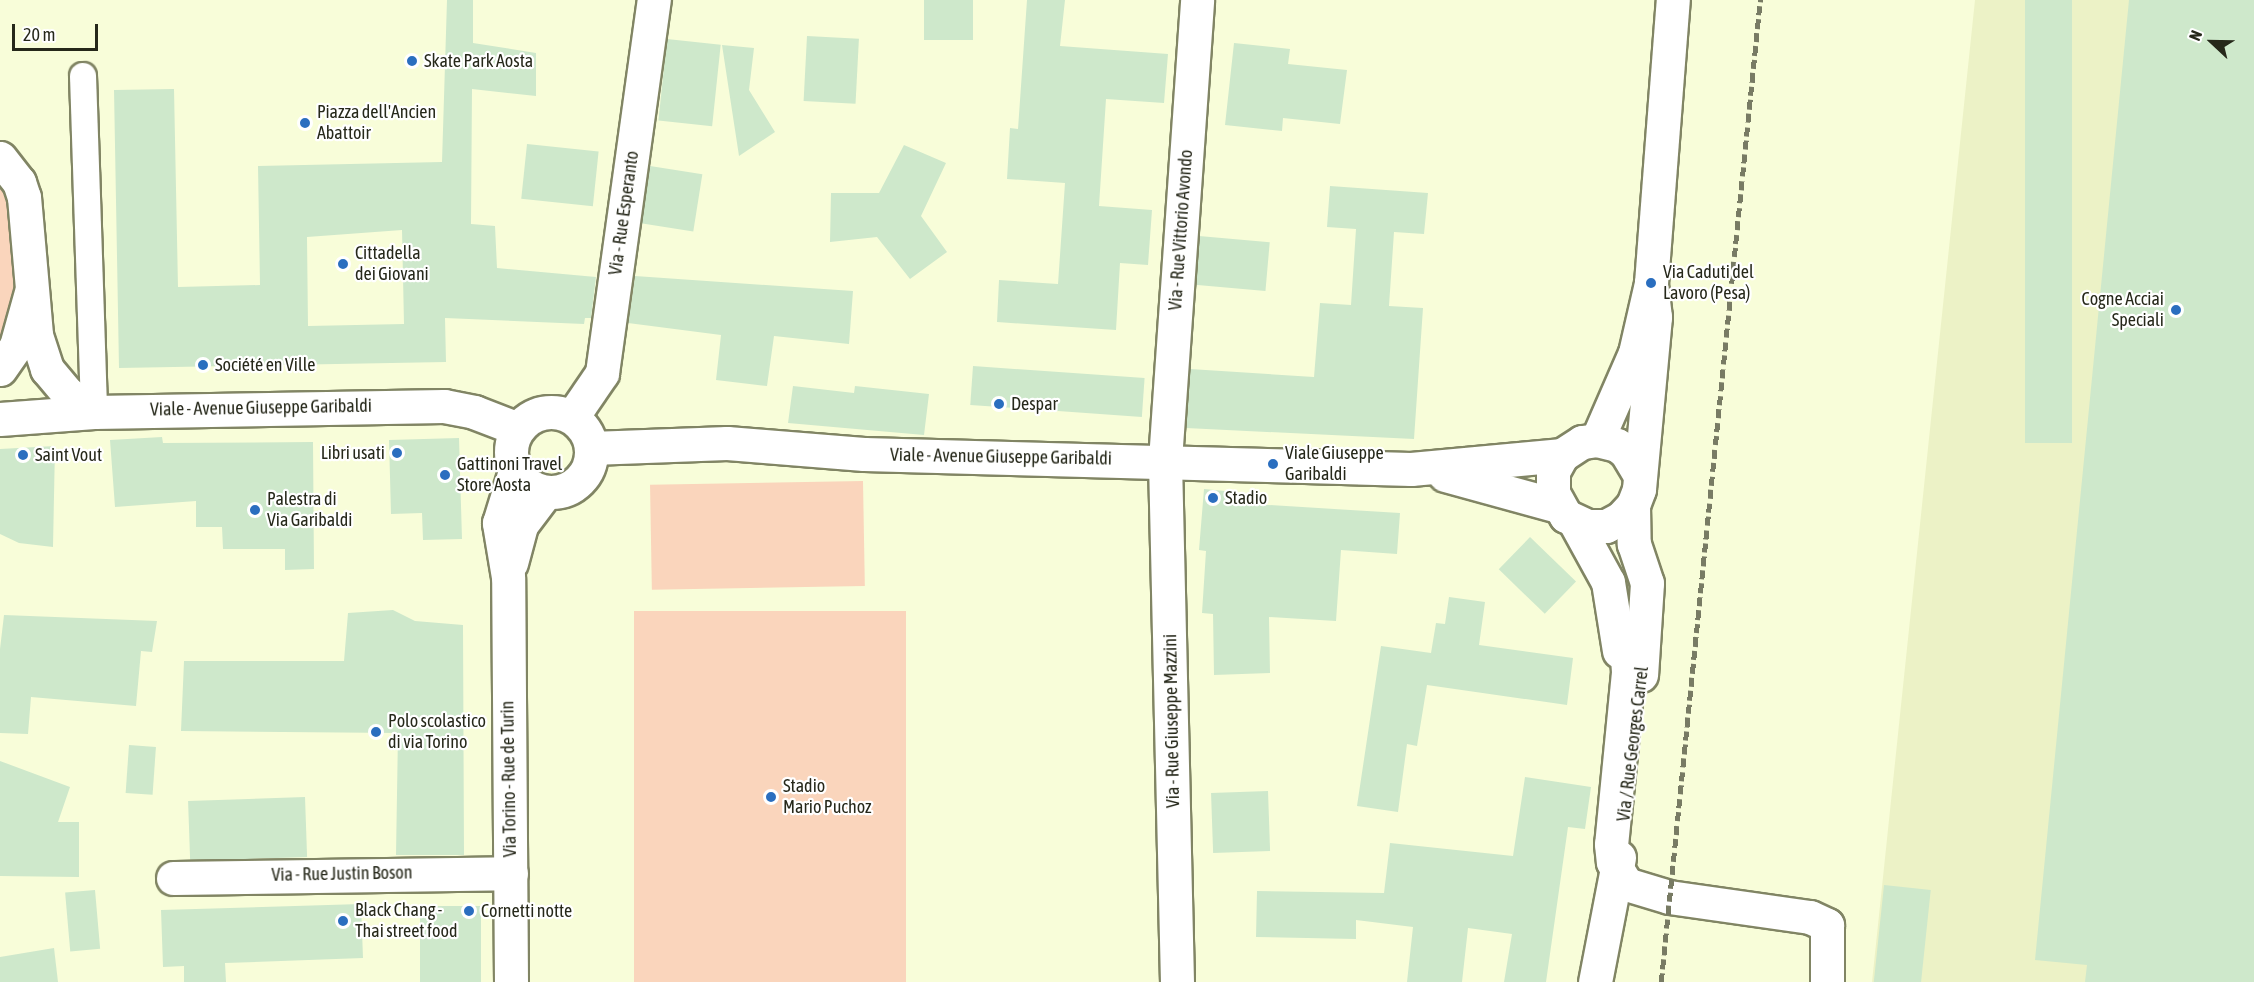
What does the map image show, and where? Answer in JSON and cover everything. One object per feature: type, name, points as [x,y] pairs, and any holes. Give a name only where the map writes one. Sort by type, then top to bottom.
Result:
[{"type":"street","name":"Via - Rue Esperanto","points":[[572,417],[602,373],[654,0]]},
{"type":"street","name":"Via - Rue Vittorio Avondo","points":[[1166,460],[1197,0]]},
{"type":"street","points":[[1597,440],[1635,353],[1651,283],[1673,0]]},
{"type":"street","points":[[83,76],[94,412]]},
{"type":"street","points":[[0,158],[19,182],[24,197],[36,335],[47,369],[67,393],[94,412]]},
{"type":"street","points":[[1566,514],[1606,526],[1621,518],[1633,505],[1639,489],[1638,472],[1655,317],[1651,283]]},
{"type":"street","points":[[0,369],[16,346],[31,291]]},
{"type":"street","name":"Viale - Avenue Giuseppe Garibaldi","points":[[0,419],[94,412],[444,406],[474,412],[518,429]]},
{"type":"street","points":[[542,412],[572,417],[585,430],[591,448],[590,462],[574,485],[546,492],[523,481],[515,471],[512,442],[518,429],[542,412]]},
{"type":"street","points":[[1583,982],[1618,704],[1618,629],[1608,582],[1553,493],[1553,471],[1562,455],[1581,442],[1597,440],[1626,452],[1638,472]]},
{"type":"street","name":"Viale - Avenue Giuseppe Garibaldi","points":[[591,448],[727,443],[864,454],[1166,460],[1411,469],[1562,455]]},
{"type":"street","name":"Via - Rue Giuseppe Mazzini","points":[[1166,460],[1177,982]]},
{"type":"street","name":"Viale - Avenue Giuseppe Garibaldi","points":[[1411,469],[1462,478],[1566,514]]},
{"type":"street","name":"Via Torino - Rue de Turin","points":[[511,982],[508,577],[499,523],[515,471]]},
{"type":"street","name":"Via Torino - Rue de Turin","points":[[508,577],[521,525],[546,492]]},
{"type":"street","name":"Via / Rue Georges Carrel","points":[[1594,982],[1604,933],[1626,878],[1646,625],[1647,583],[1634,544],[1633,505]]},
{"type":"street","points":[[1618,629],[1626,643],[1628,672],[1611,844],[1626,878],[1702,902],[1810,917],[1827,925],[1827,982]]},
{"type":"street","name":"Via - Rue Justin Boson","points":[[173,878],[350,873],[511,873]]},
{"type":"shaded area","name":"Cogne Acciai Speciali","points":[[1975,0],[2254,0],[2254,982],[1872,982]]},
{"type":"shaded area","points":[[0,182],[11,218],[14,298],[0,353]]},
{"type":"shaded area","points":[[863,481],[865,586],[652,590],[650,485]]},
{"type":"shaded area","name":"Stadio Mario Puchoz","points":[[634,611],[906,611],[906,982],[634,982]]},
{"type":"building","points":[[447,0],[473,0],[473,43],[536,53],[536,96],[472,89],[471,224],[495,226],[497,268],[596,277],[591,318],[585,318],[584,324],[445,318],[446,362],[119,368],[114,90],[174,89],[178,287],[260,285],[258,166],[442,162]],"holes":[[[402,230],[404,324],[308,326],[307,237]]]},
{"type":"building","points":[[924,0],[973,0],[973,40],[924,40]]},
{"type":"building","points":[[1027,0],[1065,0],[1060,46],[1168,54],[1164,103],[1106,99],[1099,206],[1152,210],[1148,265],[1120,263],[1116,330],[997,322],[999,280],[1058,284],[1065,183],[1007,179],[1010,128],[1018,129]]},
{"type":"building","points":[[2025,0],[2072,0],[2072,443],[2025,443]]},
{"type":"building","name":"Cogne Acciai Speciali","points":[[2129,0],[2254,0],[2254,982],[2085,982],[2087,965],[2035,960]]},
{"type":"building","points":[[807,36],[859,39],[856,104],[804,101]]},
{"type":"building","points":[[667,39],[721,45],[712,126],[658,121]]},
{"type":"building","points":[[1234,43],[1290,49],[1288,64],[1347,70],[1340,124],[1283,118],[1282,131],[1225,125]]},
{"type":"building","points":[[722,45],[754,48],[749,90],[775,132],[739,156]]},
{"type":"building","points":[[527,144],[599,152],[593,206],[521,199]]},
{"type":"building","points":[[904,145],[946,163],[921,216],[947,252],[910,279],[877,237],[830,242],[831,193],[879,193]]},
{"type":"building","points":[[650,166],[702,174],[693,232],[641,223]]},
{"type":"building","points":[[1330,186],[1428,193],[1424,234],[1394,232],[1389,306],[1423,308],[1414,439],[1186,428],[1190,369],[1314,377],[1320,303],[1351,305],[1356,229],[1327,227]]},
{"type":"building","points":[[1199,236],[1270,242],[1265,291],[1195,285]]},
{"type":"building","points":[[635,276],[853,291],[849,344],[774,336],[767,386],[716,380],[721,335],[628,323]]},
{"type":"building","points":[[973,366],[1145,378],[1142,417],[970,405]]},
{"type":"building","points":[[793,386],[854,393],[855,386],[929,394],[924,435],[788,423]]},
{"type":"building","name":"Palestra di Via Garibaldi","points":[[162,437],[163,443],[313,442],[314,569],[285,570],[285,549],[223,549],[222,527],[196,527],[196,501],[115,507],[110,440]]},
{"type":"building","points":[[459,438],[462,539],[423,540],[422,513],[391,514],[389,440]]},
{"type":"building","points":[[55,446],[53,547],[19,543],[0,534],[0,449]]},
{"type":"building","points":[[1204,489],[1235,492],[1235,503],[1400,513],[1397,554],[1341,550],[1336,621],[1269,617],[1270,673],[1214,675],[1213,614],[1202,613],[1206,551],[1199,550]]},
{"type":"building","points":[[1530,537],[1576,581],[1545,614],[1499,569]]},
{"type":"building","points":[[1449,597],[1485,602],[1479,645],[1573,658],[1567,705],[1427,685],[1417,746],[1407,744],[1398,812],[1357,806],[1381,646],[1431,653],[1436,623],[1445,624]]},
{"type":"building","name":"Polo scolastico di via Torino","points":[[393,610],[415,621],[463,625],[464,855],[396,855],[398,733],[181,731],[184,661],[344,661],[348,613]]},
{"type":"building","points":[[4,615],[157,621],[152,652],[141,651],[136,706],[31,697],[28,734],[0,733],[0,649]]},
{"type":"building","points":[[129,745],[156,747],[153,795],[126,793]]},
{"type":"building","points":[[0,761],[70,787],[58,822],[79,822],[79,877],[0,876]]},
{"type":"building","points":[[1525,777],[1591,787],[1585,829],[1568,827],[1546,982],[1504,982],[1512,934],[1468,928],[1462,982],[1407,982],[1413,927],[1356,920],[1356,939],[1256,937],[1257,891],[1384,893],[1390,843],[1513,856]]},
{"type":"building","points":[[1268,791],[1270,851],[1213,853],[1211,793]]},
{"type":"building","points":[[305,797],[307,857],[190,861],[188,801]]},
{"type":"building","points":[[1884,885],[1931,890],[1921,982],[1874,982]]},
{"type":"building","points":[[95,890],[100,949],[70,951],[65,893]]},
{"type":"building","points":[[361,904],[363,958],[225,963],[226,982],[184,982],[184,966],[163,967],[161,910]]},
{"type":"building","points":[[420,906],[481,906],[481,982],[420,982]]},
{"type":"building","points":[[54,948],[58,982],[0,982],[0,957]]},
{"type":"railway","points":[[1661,982],[1760,0]]},
{"type":"place","name":"Skate Park Aosta","points":[[412,61]]},
{"type":"place","name":"Piazza dell'Ancien Abattoir","points":[[305,123]]},
{"type":"place","name":"Cittadella dei Giovani","points":[[343,264]]},
{"type":"place","name":"Via Caduti del Lavoro (Pesa)","points":[[1651,283]]},
{"type":"place","name":"Cogne Acciai Speciali","points":[[2176,310]]},
{"type":"place","name":"Société en Ville","points":[[203,365]]},
{"type":"place","name":"Despar","points":[[999,404]]},
{"type":"place","name":"Libri usati","points":[[397,453]]},
{"type":"place","name":"Saint Vout","points":[[23,455]]},
{"type":"place","name":"Viale Giuseppe Garibaldi","points":[[1273,464]]},
{"type":"place","name":"Gattinoni Travel Store Aosta","points":[[445,475]]},
{"type":"place","name":"Stadio","points":[[1213,498]]},
{"type":"place","name":"Palestra di Via Garibaldi","points":[[255,510]]},
{"type":"place","name":"Polo scolastico di via Torino","points":[[376,732]]},
{"type":"place","name":"Stadio Mario Puchoz","points":[[771,797]]},
{"type":"place","name":"Cornetti notte","points":[[469,911]]},
{"type":"place","name":"Black Chang - Thai street food","points":[[343,921]]}]
